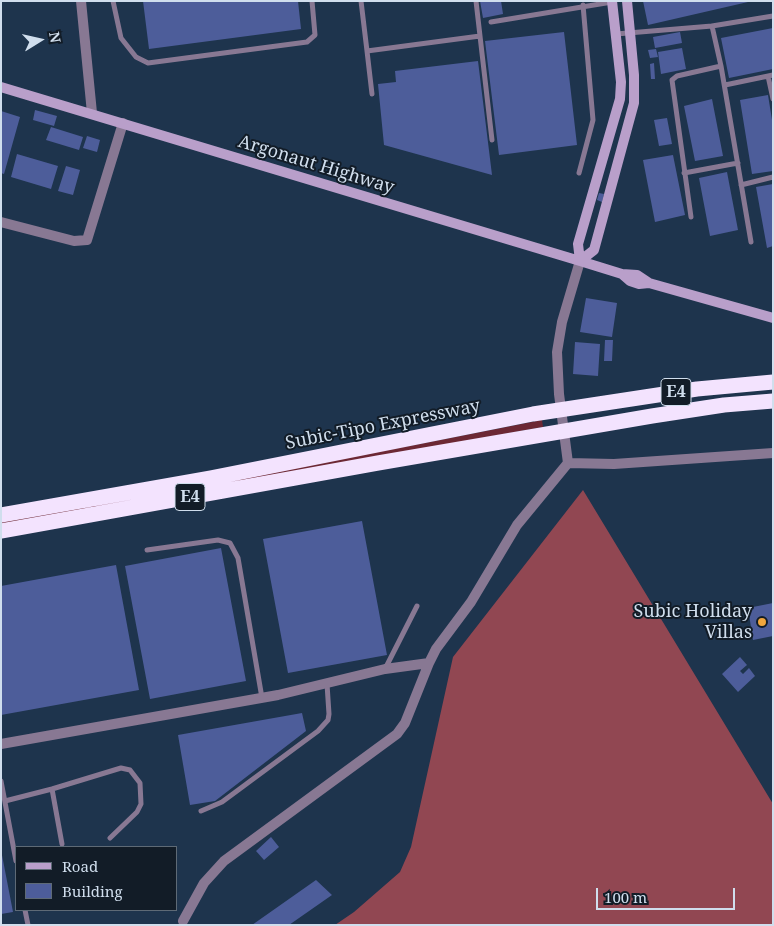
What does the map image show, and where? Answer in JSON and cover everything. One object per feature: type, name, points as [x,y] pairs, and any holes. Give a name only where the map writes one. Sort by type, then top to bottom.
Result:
[{"type":"highway","name":"Subic-Tipo Expressway","points":[[1,515],[211,478],[533,414],[705,388],[773,382]]},
{"type":"highway","name":"Subic-Tipo Expressway","points":[[1,531],[584,428],[724,405],[773,401]]},
{"type":"street","points":[[82,1],[92,113]]},
{"type":"street","points":[[580,261],[594,250],[630,123],[635,89],[626,1]]},
{"type":"street","points":[[183,923],[204,883],[224,861],[397,734],[407,718],[429,663],[445,636],[471,602],[517,524],[568,463],[559,394],[557,352],[562,322],[580,261],[578,244],[620,99],[612,2]]},
{"type":"street","name":"Argonaut Highway","points":[[1,87],[622,274],[637,275],[648,283],[773,318]]},
{"type":"street","points":[[1,222],[74,241],[84,241],[89,236],[123,123]]},
{"type":"street","points":[[568,463],[614,464],[773,453]]},
{"type":"street","points":[[1,744],[262,698],[385,669],[429,663]]},
{"type":"lane","points":[[113,1],[121,38],[136,57],[148,63],[307,42],[315,35],[312,1]]},
{"type":"lane","points":[[361,1],[372,94]]},
{"type":"lane","points":[[476,1],[492,140]]},
{"type":"lane","points":[[492,22],[567,10],[583,5],[612,2]]},
{"type":"lane","points":[[579,172],[593,120],[583,5]]},
{"type":"lane","points":[[616,34],[712,26],[773,16]]},
{"type":"lane","points":[[712,26],[725,85],[751,242]]},
{"type":"lane","points":[[368,51],[480,36]]},
{"type":"lane","points":[[692,217],[684,173],[672,80],[677,76],[721,66]]},
{"type":"lane","points":[[725,85],[771,75],[773,99]]},
{"type":"lane","points":[[684,173],[738,163]]},
{"type":"lane","points":[[741,185],[773,177]]},
{"type":"lane","points":[[147,550],[218,540],[230,543],[238,558],[262,698]]},
{"type":"lane","points":[[385,669],[417,606]]},
{"type":"lane","points":[[201,810],[222,802],[318,731],[328,720],[327,684]]},
{"type":"lane","points":[[5,801],[121,768],[135,773],[142,792],[140,808],[110,838]]},
{"type":"lane","points":[[1,781],[15,856]]},
{"type":"lane","points":[[52,789],[62,844]]},
{"type":"lane","points":[[25,911],[28,925]]},
{"type":"shaded area","points":[[542,420],[543,427],[1,525],[1,520]]},
{"type":"shaded area","points":[[583,490],[773,804],[773,925],[335,925],[354,912],[400,872],[411,847],[453,657]]},
{"type":"building","points":[[143,1],[298,1],[301,29],[149,49]]},
{"type":"building","points":[[480,1],[501,1],[503,14],[483,18]]},
{"type":"building","points":[[643,1],[748,1],[748,2],[648,25]]},
{"type":"building","points":[[773,28],[773,69],[729,78],[721,38]]},
{"type":"building","points":[[564,32],[577,145],[499,155],[485,41]]},
{"type":"building","points":[[680,32],[682,43],[655,48],[653,37]]},
{"type":"building","points":[[682,48],[686,69],[661,74],[658,52]]},
{"type":"building","points":[[656,49],[658,57],[650,58],[648,50]]},
{"type":"building","points":[[478,61],[492,175],[384,145],[378,84],[396,82],[395,71]]},
{"type":"building","points":[[654,63],[655,79],[651,79],[650,64]]},
{"type":"building","points":[[768,95],[773,126],[773,171],[752,174],[740,100]]},
{"type":"building","points":[[712,99],[723,156],[695,161],[684,106]]},
{"type":"building","points":[[35,110],[57,116],[54,126],[33,120]]},
{"type":"building","points":[[1,111],[20,117],[4,174],[1,173]]},
{"type":"building","points":[[667,118],[672,144],[659,146],[654,120]]},
{"type":"building","points":[[51,127],[83,137],[79,150],[46,140]]},
{"type":"building","points":[[87,136],[100,140],[97,152],[83,148]]},
{"type":"building","points":[[17,154],[58,166],[51,189],[11,177]]},
{"type":"building","points":[[673,155],[685,215],[655,222],[643,160]]},
{"type":"building","points":[[66,166],[80,170],[73,195],[58,191]]},
{"type":"building","points":[[727,172],[738,230],[710,236],[699,178]]},
{"type":"building","points":[[773,184],[773,246],[767,248],[756,187]]},
{"type":"building","points":[[599,193],[604,194],[602,202],[597,200]]},
{"type":"building","points":[[586,298],[617,303],[612,337],[580,332]]},
{"type":"building","points":[[605,340],[613,340],[612,361],[604,361]]},
{"type":"building","points":[[575,342],[600,344],[598,376],[573,374]]},
{"type":"building","points":[[362,521],[387,655],[288,673],[263,539]]},
{"type":"building","points":[[221,548],[246,681],[150,699],[125,566]]},
{"type":"building","points":[[116,565],[139,690],[1,715],[1,586]]},
{"type":"building","name":"Subic Holiday Villas","points":[[773,603],[773,636],[753,640],[748,608]]},
{"type":"building","points":[[740,657],[747,665],[740,671],[743,674],[749,668],[755,676],[738,692],[722,674]]},
{"type":"building","points":[[302,713],[306,731],[215,801],[190,805],[178,735]]},
{"type":"building","points":[[271,837],[279,847],[264,860],[256,851]]},
{"type":"building","points":[[1,850],[13,912],[1,914]]},
{"type":"building","points":[[316,880],[332,895],[289,925],[252,925]]},
{"type":"place","name":"Subic Holiday Villas","points":[[762,622]]}]
